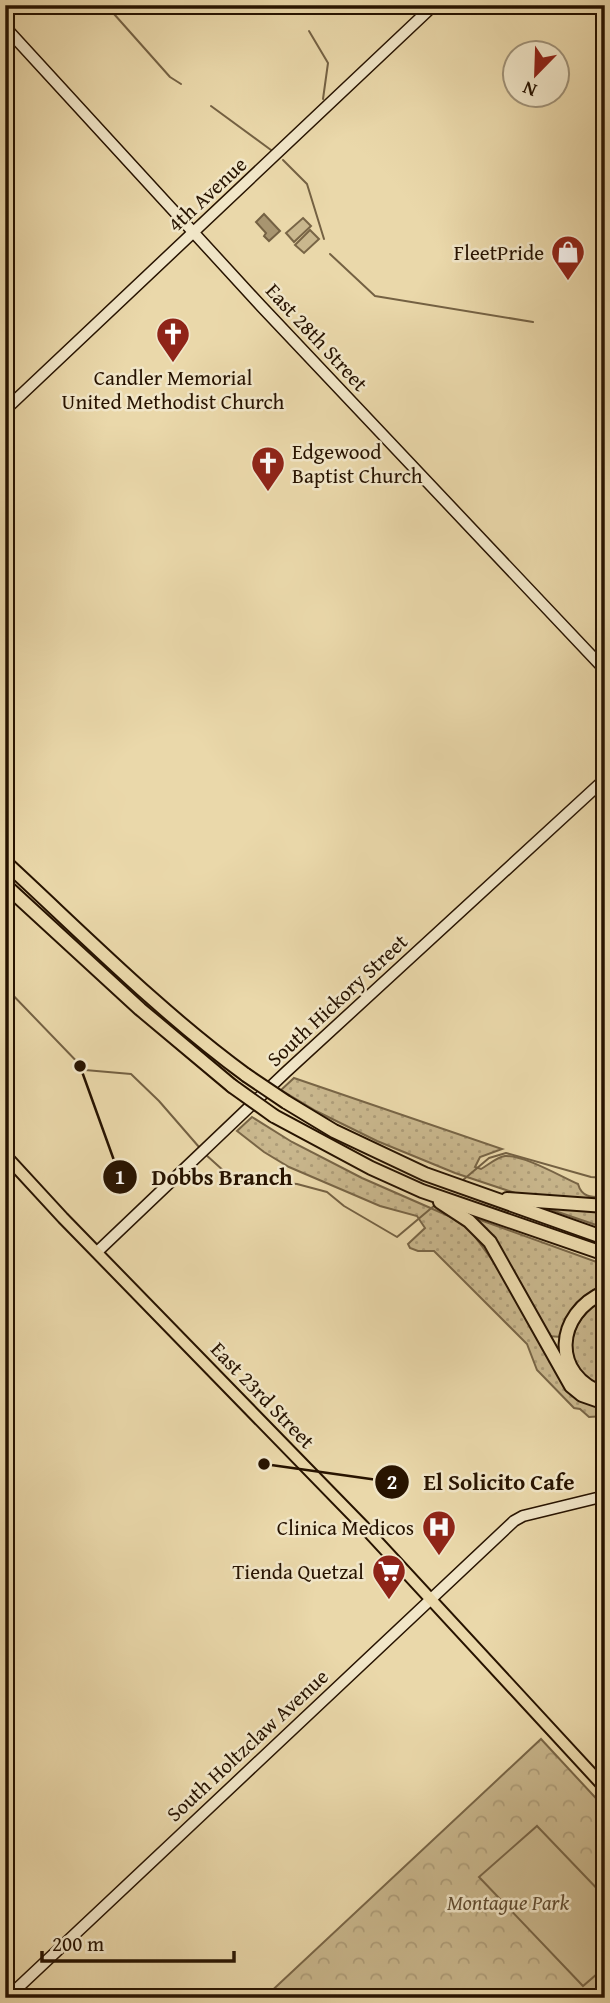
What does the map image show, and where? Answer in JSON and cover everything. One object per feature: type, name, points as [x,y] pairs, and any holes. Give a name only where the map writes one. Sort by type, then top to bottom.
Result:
[{"type":"highway","points":[[5,862],[197,1038],[286,1102],[375,1152],[487,1197],[605,1238]]},
{"type":"highway","points":[[5,885],[140,1009],[232,1086],[274,1116],[370,1168],[422,1191],[605,1254]]},
{"type":"highway","points":[[422,1191],[480,1230],[490,1242],[572,1386],[582,1395],[605,1403]]},
{"type":"highway","points":[[487,1197],[605,1206]]},
{"type":"highway","points":[[605,1292],[585,1304],[572,1321],[564,1345],[565,1355],[576,1376],[591,1389],[605,1394]]},
{"type":"main road","name":"East 23rd Street","points":[[5,1155],[432,1598],[605,1788]]},
{"type":"street","name":"4th Avenue","points":[[5,410],[434,5]]},
{"type":"street","name":"East 28th Street","points":[[5,27],[194,233],[605,670]]},
{"type":"street","name":"South Hickory Street","points":[[97,1252],[286,1072],[605,779]]},
{"type":"street","name":"South Holtzclaw Avenue","points":[[7,1998],[514,1521],[523,1516],[605,1496]]},
{"type":"green space","points":[[303,218],[311,226],[294,242],[286,233]]},
{"type":"green space","points":[[310,230],[319,239],[304,253],[295,245]]},
{"type":"green space","points":[[294,1078],[502,1149],[480,1157],[475,1167],[481,1169],[505,1156],[522,1159],[578,1184],[585,1194],[605,1197],[605,1202],[521,1195],[455,1173],[377,1141],[316,1111],[281,1090]]},
{"type":"green space","points":[[252,1117],[292,1142],[362,1178],[451,1217],[470,1230],[495,1264],[566,1387],[582,1400],[605,1408],[605,1416],[589,1417],[580,1409],[574,1408],[537,1370],[527,1344],[434,1251],[410,1248],[408,1244],[425,1228],[417,1216],[380,1206],[289,1167],[264,1152],[237,1131]]},
{"type":"green space","points":[[553,1206],[605,1209],[605,1228],[552,1210]]},
{"type":"green space","points":[[472,1217],[605,1265],[605,1288],[562,1337],[547,1336]]},
{"type":"green space","points":[[605,1296],[605,1387],[578,1368],[572,1344],[582,1318]]},
{"type":"green space","name":"Montague Park","points":[[541,1739],[605,1808],[605,1998],[264,1998]]},
{"type":"green space","points":[[537,1826],[605,1897],[605,1967],[583,1986],[479,1877]]},
{"type":"shaded area","points":[[264,214],[280,231],[269,241],[256,222]]},
{"type":"waterway","points":[[106,5],[170,77],[181,84]]},
{"type":"waterway","points":[[309,31],[328,63],[323,99]]},
{"type":"waterway","points":[[211,106],[271,150]]},
{"type":"waterway","points":[[283,160],[307,184],[324,239]]},
{"type":"waterway","points":[[330,254],[375,296],[533,322]]},
{"type":"waterway","points":[[5,987],[85,1070],[131,1074],[199,1147]]},
{"type":"waterway","points":[[463,1180],[489,1158],[506,1153],[591,1177],[605,1178]]},
{"type":"waterway","points":[[205,1154],[235,1181],[297,1184],[327,1192],[344,1206],[397,1237],[435,1205]]},
{"type":"place","name":"FleetPride","points":[[568,282]]},
{"type":"place","name":"Candler Memorial United Methodist Church","points":[[173,364]]},
{"type":"place","name":"Edgewood Baptist Church","points":[[268,493]]},
{"type":"place","name":"Dobbs Branch","points":[[80,1066]]},
{"type":"place","name":"El Solicito Cafe","points":[[264,1464]]},
{"type":"place","name":"Clinica Medicos","points":[[439,1557]]},
{"type":"place","name":"Tienda Quetzal","points":[[389,1601]]}]
